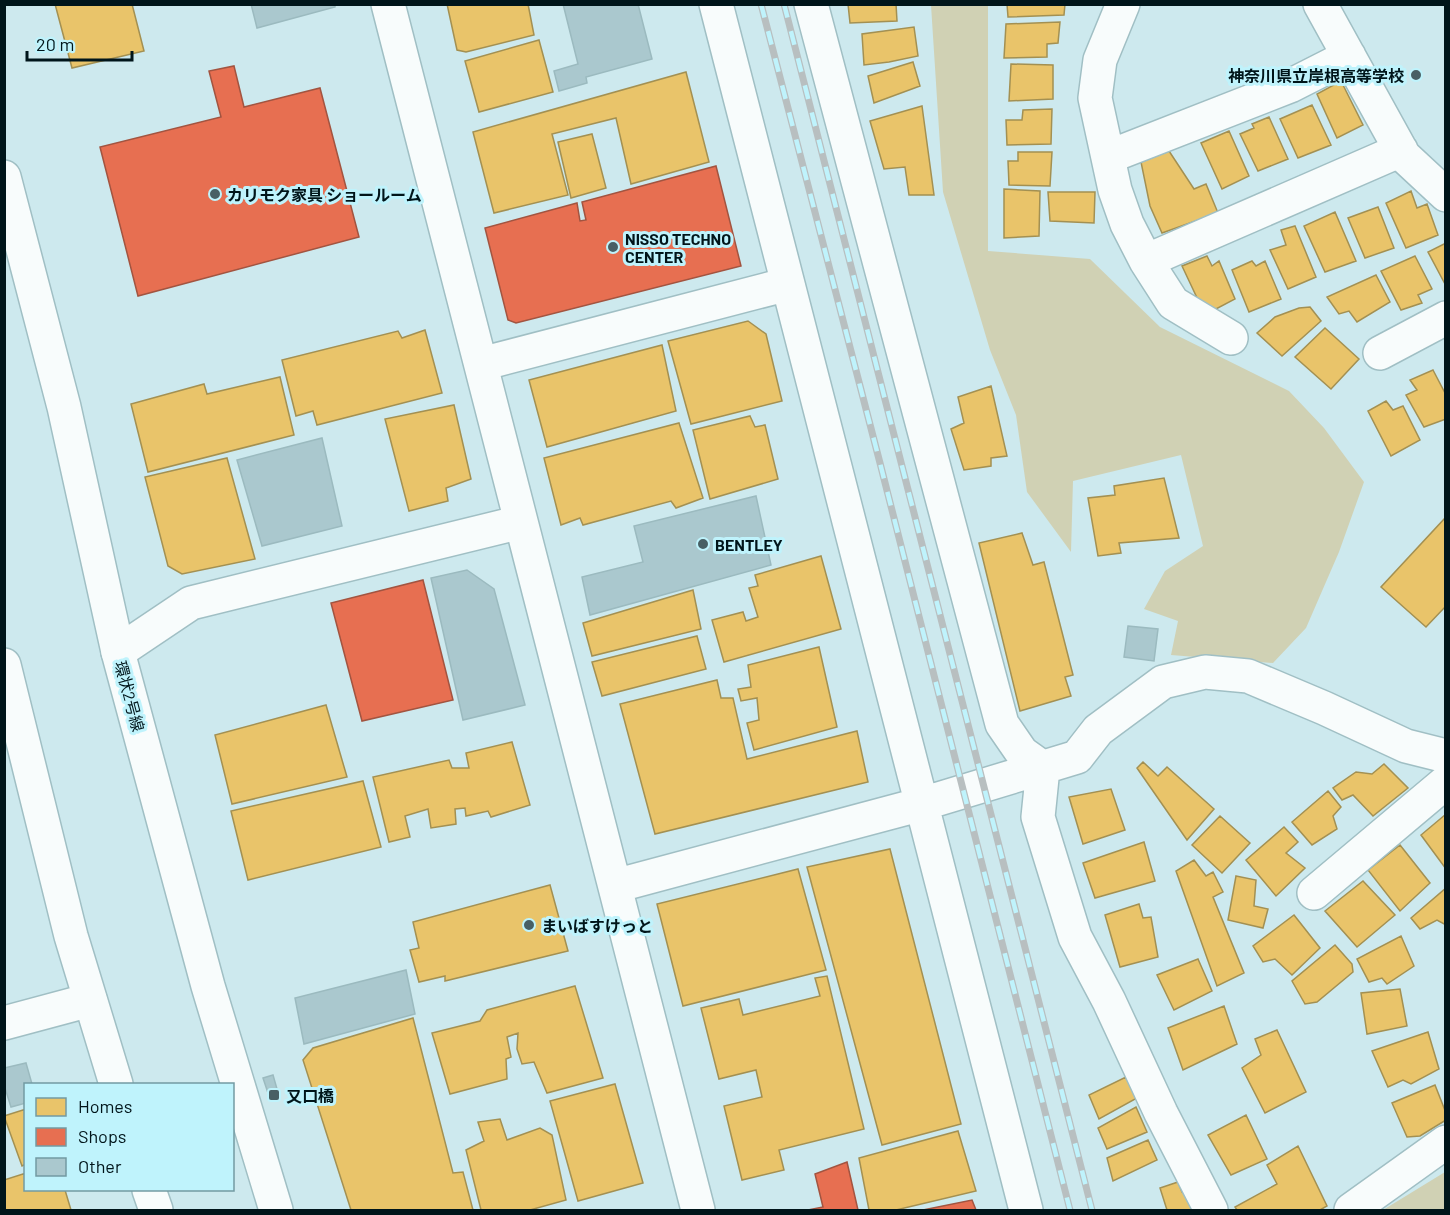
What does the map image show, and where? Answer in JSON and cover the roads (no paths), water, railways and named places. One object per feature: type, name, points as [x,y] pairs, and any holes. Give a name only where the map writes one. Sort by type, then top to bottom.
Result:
[{"type":"street","points":[[388,4],[698,1210]]},
{"type":"street","points":[[716,4],[1026,1210]]},
{"type":"street","points":[[811,4],[1002,724],[1022,753],[1043,768]]},
{"type":"street","points":[[1123,4],[1100,60],[1095,99],[1115,190],[1127,224],[1146,261],[1173,303],[1231,338]]},
{"type":"street","points":[[1320,4],[1404,156],[1446,195]]},
{"type":"street","points":[[1108,157],[1290,86],[1349,56]]},
{"type":"street","points":[[1146,261],[1401,150]]},
{"type":"street","name":"環状2号線","points":[[4,177],[64,407],[118,652],[208,986],[276,1210]]},
{"type":"street","points":[[481,364],[788,284]]},
{"type":"street","points":[[1380,353],[1446,318]]},
{"type":"street","points":[[118,652],[191,603],[521,522]]},
{"type":"street","points":[[4,665],[71,936],[116,1083]]},
{"type":"street","points":[[615,886],[922,804],[1077,757],[1098,730],[1163,682],[1205,672],[1248,676],[1406,746],[1446,756]]},
{"type":"street","points":[[1043,768],[1038,817],[1075,937],[1109,1001],[1161,1113],[1211,1210]]},
{"type":"street","points":[[1314,893],[1446,782]]},
{"type":"street","points":[[4,1023],[90,1000]]},
{"type":"street","points":[[1351,1210],[1446,1142]]},
{"type":"street","points":[[149,1191],[156,1210]]},
{"type":"railway","points":[[761,4],[1070,1210]]},
{"type":"railway","points":[[784,4],[1092,1210]]},
{"type":"place","name":"神奈川県立岸根高等学校","points":[[1416,75]]},
{"type":"place","name":"カリモク家具 ショールーム","points":[[215,194]]},
{"type":"place","name":"NISSO TECHNO CENTER","points":[[613,247]]},
{"type":"place","name":"BENTLEY","points":[[703,544]]},
{"type":"place","name":"まいばすけっと","points":[[529,925]]},
{"type":"place","name":"又口橋","points":[[274,1095]]}]
